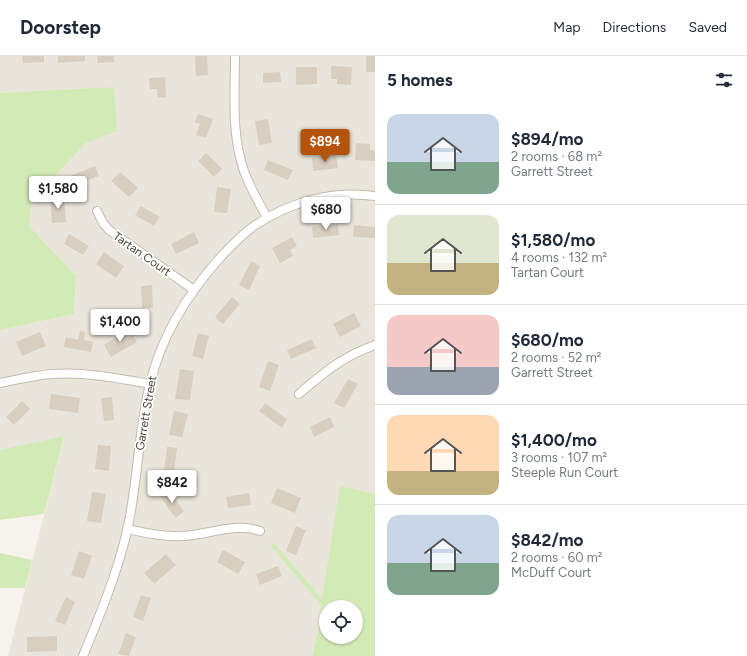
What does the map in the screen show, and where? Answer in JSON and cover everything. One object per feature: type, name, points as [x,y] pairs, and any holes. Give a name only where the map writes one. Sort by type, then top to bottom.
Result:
[{"type":"street","points":[[235,56],[234,118],[239,156],[252,189],[267,218]]},
{"type":"street","name":"Garrett Street","points":[[83,656],[114,580],[121,555],[127,529],[145,406],[150,384],[161,349],[171,327],[194,290],[221,257],[244,234],[267,218],[301,203],[318,198],[352,195],[375,196]]},
{"type":"street","name":"Tartan Court","points":[[97,211],[103,223],[109,230],[194,290]]},
{"type":"street","points":[[299,394],[332,366],[346,357],[375,345]]},
{"type":"street","points":[[0,383],[33,376],[77,373],[110,376],[150,384]]},
{"type":"street","points":[[127,529],[180,536],[244,527],[260,532]]},
{"type":"shaded area","points":[[0,56],[375,56],[375,494],[340,487],[323,600],[319,600],[319,627],[312,656],[8,656],[64,437],[0,450],[0,330],[74,314],[76,276],[29,226],[32,200],[86,143],[114,87],[0,93]]},
{"type":"green space","points":[[114,87],[117,131],[86,143],[32,200],[29,226],[76,276],[74,314],[0,330],[0,93]]},
{"type":"green space","points":[[64,436],[44,514],[0,520],[0,450]]},
{"type":"green space","points":[[340,486],[375,494],[375,656],[312,656],[319,627],[319,644],[363,644],[363,600],[319,600],[319,603],[271,546],[274,543],[322,599]]},
{"type":"green space","points":[[0,553],[32,560],[25,588],[0,588]]},
{"type":"building","points":[[22,56],[44,56],[44,62],[23,63]]},
{"type":"building","points":[[58,56],[85,56],[85,61],[58,63]]},
{"type":"building","points":[[97,56],[114,56],[114,62],[98,63]]},
{"type":"building","points":[[195,56],[207,56],[208,75],[196,76]]},
{"type":"building","points":[[366,56],[375,56],[375,72],[366,72]]},
{"type":"building","points":[[331,66],[352,67],[351,85],[337,84],[337,79],[331,79]]},
{"type":"building","points":[[296,67],[317,67],[317,84],[296,85]]},
{"type":"building","points":[[280,72],[281,82],[263,83],[263,73]]},
{"type":"building","points":[[165,77],[166,97],[158,98],[157,89],[150,89],[149,78]]},
{"type":"building","points":[[198,114],[213,119],[206,138],[196,135],[200,124],[195,122]]},
{"type":"building","points":[[268,119],[272,143],[259,145],[255,121]]},
{"type":"building","points":[[356,143],[370,144],[370,150],[375,150],[375,161],[355,160]]},
{"type":"building","points":[[206,153],[222,169],[214,177],[198,161]]},
{"type":"building","points":[[336,155],[338,168],[313,171],[312,158]]},
{"type":"building","points":[[268,160],[293,170],[288,180],[264,170]]},
{"type":"building","points":[[95,166],[99,176],[74,185],[70,176]]},
{"type":"building","points":[[120,172],[138,188],[129,197],[111,181]]},
{"type":"building","points":[[217,187],[231,189],[227,213],[214,212]]},
{"type":"building","points":[[50,198],[64,198],[66,222],[52,223]]},
{"type":"building","points":[[141,206],[160,217],[154,226],[135,215]]},
{"type":"building","points":[[338,224],[339,235],[313,238],[312,227]]},
{"type":"building","points":[[354,225],[375,227],[375,238],[353,237]]},
{"type":"building","points":[[194,232],[199,243],[176,254],[171,244]]},
{"type":"building","points":[[69,234],[89,246],[83,255],[64,244]]},
{"type":"building","points":[[292,237],[297,246],[290,250],[293,256],[280,263],[272,248]]},
{"type":"building","points":[[104,252],[124,266],[116,278],[96,264]]},
{"type":"building","points":[[251,261],[260,266],[249,290],[239,285]]},
{"type":"building","points":[[152,285],[153,308],[142,308],[141,286]]},
{"type":"building","points":[[232,297],[240,304],[223,324],[215,317]]},
{"type":"building","points":[[354,313],[361,326],[340,337],[333,324]]},
{"type":"building","points":[[129,329],[137,342],[111,357],[104,345]]},
{"type":"building","points":[[80,331],[85,332],[84,340],[93,342],[91,352],[64,347],[66,337],[78,340]]},
{"type":"building","points":[[40,332],[46,346],[22,356],[16,342]]},
{"type":"building","points":[[198,333],[209,336],[203,359],[192,356]]},
{"type":"building","points":[[312,339],[316,348],[291,359],[287,350]]},
{"type":"building","points":[[268,361],[279,365],[270,391],[259,387]]},
{"type":"building","points":[[180,369],[194,371],[190,400],[175,399]]},
{"type":"building","points":[[348,379],[358,384],[344,408],[334,403]]},
{"type":"building","points":[[51,394],[80,398],[78,413],[49,409]]},
{"type":"building","points":[[112,397],[114,420],[104,421],[101,398]]},
{"type":"building","points":[[22,401],[30,409],[14,425],[6,417]]},
{"type":"building","points":[[265,403],[287,419],[282,428],[259,411]]},
{"type":"building","points":[[174,411],[188,414],[182,437],[169,435]]},
{"type":"building","points":[[330,417],[334,427],[314,437],[310,427]]},
{"type":"building","points":[[98,445],[111,446],[109,471],[95,469]]},
{"type":"building","points":[[167,447],[177,448],[174,474],[164,473]]},
{"type":"building","points":[[277,488],[301,498],[295,513],[271,503]]},
{"type":"building","points":[[168,490],[184,511],[176,518],[160,497]]},
{"type":"building","points":[[92,492],[106,494],[101,523],[87,521]]},
{"type":"building","points":[[249,493],[251,505],[228,508],[226,497]]},
{"type":"building","points":[[296,526],[306,530],[296,555],[286,551]]},
{"type":"building","points":[[223,550],[245,562],[238,574],[217,562]]},
{"type":"building","points":[[79,551],[92,556],[84,579],[71,575]]},
{"type":"building","points":[[166,554],[176,565],[154,584],[144,573]]},
{"type":"building","points":[[278,566],[282,576],[260,585],[256,574]]},
{"type":"building","points":[[141,595],[151,598],[143,621],[133,617]]},
{"type":"building","points":[[66,597],[75,602],[65,625],[55,621]]},
{"type":"building","points":[[126,633],[136,637],[129,656],[118,654]]},
{"type":"building","points":[[57,636],[57,651],[27,652],[27,637]]}]
